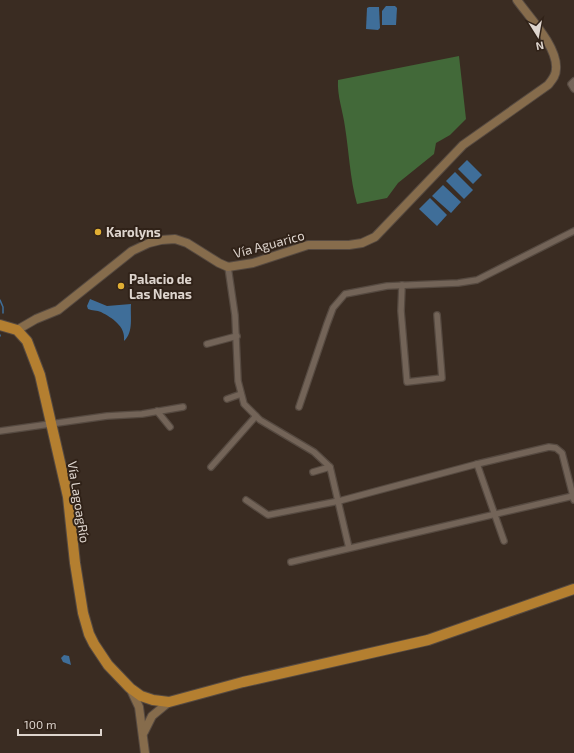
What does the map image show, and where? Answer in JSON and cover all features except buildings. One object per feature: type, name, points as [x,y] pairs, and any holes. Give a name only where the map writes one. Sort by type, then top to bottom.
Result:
[{"type":"highway","points":[[0,325],[17,330]]},
{"type":"highway","name":"Vía LagoagRío","points":[[17,330],[27,341],[32,352],[40,375],[52,423],[68,497],[75,563],[86,625],[99,653],[130,688],[148,699],[169,702]]},
{"type":"highway","points":[[169,702],[243,682],[428,640],[574,589]]},
{"type":"street","name":"Vía Aguarico","points":[[17,330],[36,319],[58,310],[132,251],[149,243],[175,239],[186,243],[219,264],[228,266],[253,263],[308,245],[349,245],[362,243],[375,237],[463,145],[548,85],[555,76],[557,68],[551,47],[517,0]]},
{"type":"street","points":[[574,81],[571,84],[574,89]]},
{"type":"street","points":[[299,407],[333,308],[345,294],[402,285],[458,283],[477,280],[574,231]]},
{"type":"street","points":[[228,266],[237,336],[238,381],[240,394],[244,404],[256,416],[314,452],[330,467],[349,548]]},
{"type":"street","points":[[402,285],[401,312],[407,382],[442,378],[437,315]]},
{"type":"street","points":[[207,344],[237,336]]},
{"type":"street","points":[[227,399],[240,394]]},
{"type":"street","points":[[0,431],[52,423],[157,412],[183,407]]},
{"type":"street","points":[[157,412],[170,427]]},
{"type":"street","points":[[211,467],[256,416]]},
{"type":"street","points":[[246,500],[268,515],[339,501],[477,464],[549,447],[556,448],[562,453],[574,498],[291,562]]},
{"type":"street","points":[[477,464],[504,541]]},
{"type":"street","points":[[313,472],[330,467]]},
{"type":"street","points":[[130,688],[140,707],[146,753]]},
{"type":"street","points":[[144,733],[152,716],[169,702]]},
{"type":"green space","points":[[459,56],[466,119],[450,135],[436,143],[434,154],[398,183],[387,198],[357,204],[339,98],[338,80]]},
{"type":"water","points":[[386,6],[395,6],[397,8],[396,25],[382,25],[382,11]]},
{"type":"water","points":[[379,7],[380,28],[378,30],[366,29],[367,8]]},
{"type":"water","points":[[467,160],[482,175],[473,184],[458,169]]},
{"type":"water","points":[[455,172],[473,190],[464,199],[446,181]]},
{"type":"water","points":[[443,185],[461,202],[451,213],[432,196]]},
{"type":"water","points":[[430,198],[447,215],[437,226],[419,209]]},
{"type":"water","points":[[90,299],[107,306],[131,304],[131,324],[129,333],[124,341],[123,331],[117,323],[101,312],[88,309],[87,306]]},
{"type":"water","points":[[64,655],[69,656],[71,665],[63,662],[61,658]]},
{"type":"waterway","points":[[0,300],[3,307],[3,313]]},
{"type":"place","name":"Karolyns","points":[[98,232]]},
{"type":"place","name":"Palacio de Las Nenas","points":[[121,286]]}]
